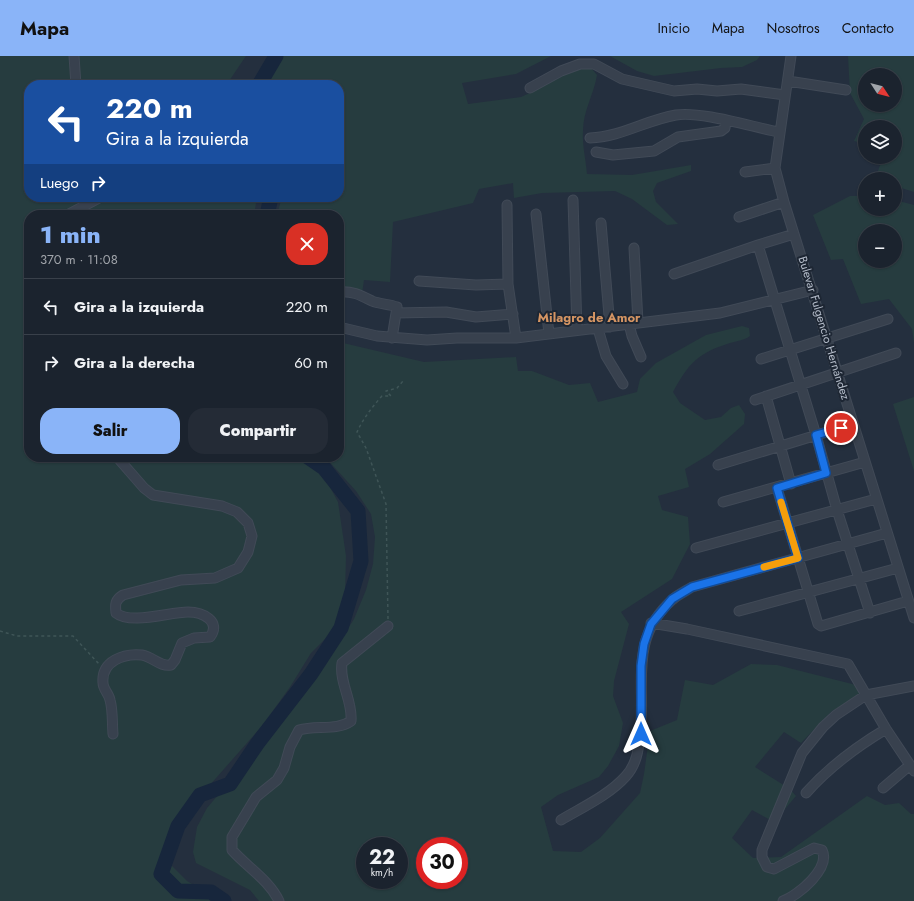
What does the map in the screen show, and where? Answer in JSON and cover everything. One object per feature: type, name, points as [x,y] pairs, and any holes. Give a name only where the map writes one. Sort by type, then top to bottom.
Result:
[{"type":"street","points":[[74,56],[76,80]]},
{"type":"street","name":"Bulevar Fulgencio Hernández","points":[[791,56],[779,132],[776,168],[784,202],[813,290],[876,499],[914,618]]},
{"type":"street","points":[[530,88],[561,71],[580,64],[594,64],[622,79],[674,91],[697,89],[718,91],[741,89],[785,95]]},
{"type":"street","points":[[788,81],[846,90]]},
{"type":"street","points":[[590,138],[610,137],[648,122],[677,114],[726,120],[779,132]]},
{"type":"street","points":[[596,152],[613,155],[654,151],[678,137],[722,131],[726,120]]},
{"type":"street","points":[[746,172],[776,168]]},
{"type":"street","points":[[574,200],[577,330]]},
{"type":"street","points":[[76,210],[91,202]]},
{"type":"street","points":[[739,217],[784,202]]},
{"type":"street","points":[[507,205],[508,284],[516,338]]},
{"type":"street","points":[[536,214],[549,334]]},
{"type":"street","points":[[600,223],[610,327]]},
{"type":"street","points":[[674,274],[794,234]]},
{"type":"street","points":[[758,245],[816,435],[847,545],[870,613]]},
{"type":"street","points":[[634,248],[632,336],[641,357]]},
{"type":"street","points":[[419,281],[476,285],[508,284]]},
{"type":"street","points":[[344,328],[392,338],[428,340],[457,338],[516,338],[720,313],[813,290]]},
{"type":"street","points":[[344,292],[350,291],[373,301],[397,307],[392,338]]},
{"type":"street","points":[[396,313],[446,312],[476,317],[513,314]]},
{"type":"street","points":[[761,358],[888,319]]},
{"type":"street","points":[[598,329],[606,356],[623,384]]},
{"type":"street","points":[[755,400],[896,353]]},
{"type":"street","points":[[766,396],[791,484]]},
{"type":"street","points":[[718,465],[853,424]]},
{"type":"street","points":[[113,734],[110,699],[103,684],[104,672],[107,665],[117,658],[143,656],[162,664],[171,665],[175,660],[182,643],[194,638],[210,637],[214,632],[214,624],[209,618],[200,614],[188,612],[155,616],[121,617],[116,613],[115,606],[117,599],[123,594],[181,580],[215,578],[238,568],[248,552],[252,536],[248,523],[237,512],[222,506],[153,495],[144,488],[121,462]]},
{"type":"street","points":[[723,502],[865,462]]},
{"type":"street","points":[[777,488],[818,624],[821,626],[908,601]]},
{"type":"street","points":[[696,548],[876,499]]},
{"type":"street","points":[[561,820],[596,800],[627,775],[637,758],[641,734],[641,666],[644,644],[651,624],[672,599],[692,587],[887,534]]},
{"type":"street","points":[[739,611],[898,568]]},
{"type":"street","points":[[651,624],[687,630],[848,664],[886,729],[912,768],[883,788]]},
{"type":"street","points":[[279,901],[268,885],[240,860],[232,850],[232,837],[256,797],[277,780],[284,768],[290,747],[300,730],[307,728],[345,726],[351,722],[352,712],[340,672],[342,663],[388,626]]},
{"type":"street","points":[[783,901],[802,891],[823,864],[825,856],[822,850],[814,848],[774,869],[767,867],[762,857],[762,850],[802,753],[823,727],[836,715],[866,695],[914,686]]},
{"type":"street","points":[[806,794],[818,780],[858,746],[886,729]]},
{"type":"path","points":[[388,626],[386,504],[366,448],[357,432],[361,422],[377,401],[382,396],[391,396],[386,391],[397,388],[403,381]]},
{"type":"path","points":[[0,631],[17,636],[73,636],[95,659],[104,672]]},
{"type":"green space","points":[[0,56],[246,56],[230,80],[24,80],[24,202],[256,202],[255,210],[24,210],[24,462],[311,462],[318,465],[338,502],[346,556],[345,596],[342,612],[328,636],[311,653],[290,687],[262,726],[209,786],[183,809],[173,825],[165,849],[171,865],[187,881],[208,894],[226,901],[0,901]]},
{"type":"green space","points":[[267,56],[551,56],[516,74],[462,83],[468,104],[521,97],[534,91],[554,78],[579,68],[591,68],[597,75],[583,124],[583,142],[587,174],[632,175],[691,165],[691,171],[657,183],[653,191],[656,202],[678,224],[667,225],[632,199],[615,191],[542,193],[514,198],[513,183],[479,189],[473,203],[393,222],[390,282],[364,280],[362,294],[344,292],[344,210],[278,210],[281,202],[344,202],[344,80],[260,80]]},
{"type":"green space","points":[[610,56],[760,56],[757,60],[742,67],[654,76],[637,71]]},
{"type":"green space","points":[[848,56],[914,56],[914,192],[902,188],[902,172],[878,172],[880,164],[902,164],[902,120],[864,120],[860,112],[902,112],[902,68],[858,68],[858,108],[850,93]]},
{"type":"green space","points":[[858,132],[858,142],[854,141]]},
{"type":"green space","points":[[850,196],[858,196],[858,216],[902,216],[902,202],[914,205],[914,343],[912,329],[889,299],[861,304],[843,259],[831,260],[813,215]]},
{"type":"green space","points":[[742,326],[749,328],[750,336],[747,338],[716,348],[700,356],[683,375],[673,392],[680,403],[705,420],[721,417],[731,408],[739,405],[745,414],[744,424],[710,454],[685,469],[689,487],[658,496],[662,510],[688,517],[690,544],[672,579],[621,612],[629,624],[614,681],[613,696],[623,723],[619,746],[608,766],[599,777],[558,795],[541,807],[553,851],[581,852],[600,838],[640,793],[650,731],[677,720],[685,680],[713,685],[751,664],[777,665],[860,686],[863,696],[832,711],[801,743],[784,732],[755,767],[790,789],[796,796],[774,822],[752,810],[732,838],[753,858],[781,857],[867,796],[885,805],[899,803],[911,814],[914,814],[914,901],[259,901],[250,890],[196,863],[193,852],[197,827],[207,808],[280,722],[315,672],[342,638],[354,619],[366,590],[373,564],[375,537],[371,514],[356,491],[330,462],[344,462],[344,343],[424,362],[516,357],[518,371],[532,371],[569,385],[590,383],[598,402],[637,392],[640,379],[656,363],[706,335]]},
{"type":"green space","points":[[914,397],[914,471],[893,404]]},
{"type":"waterway","points":[[262,80],[276,56]]},
{"type":"waterway","points":[[268,210],[270,202]]},
{"type":"waterway","points":[[224,901],[211,892],[178,891],[161,874],[178,826],[200,795],[230,784],[257,744],[311,674],[341,628],[361,561],[358,511],[324,468],[315,462]]},
{"type":"slow traffic","points":[[764,567],[798,558],[781,502]]},
{"type":"district","name":"Milagro de Amor","points":[[589,317]]},
{"type":"route","points":[[641,734],[641,666],[644,644],[651,624],[672,599],[692,587],[798,558],[777,488],[826,473],[816,435],[841,428]]}]
